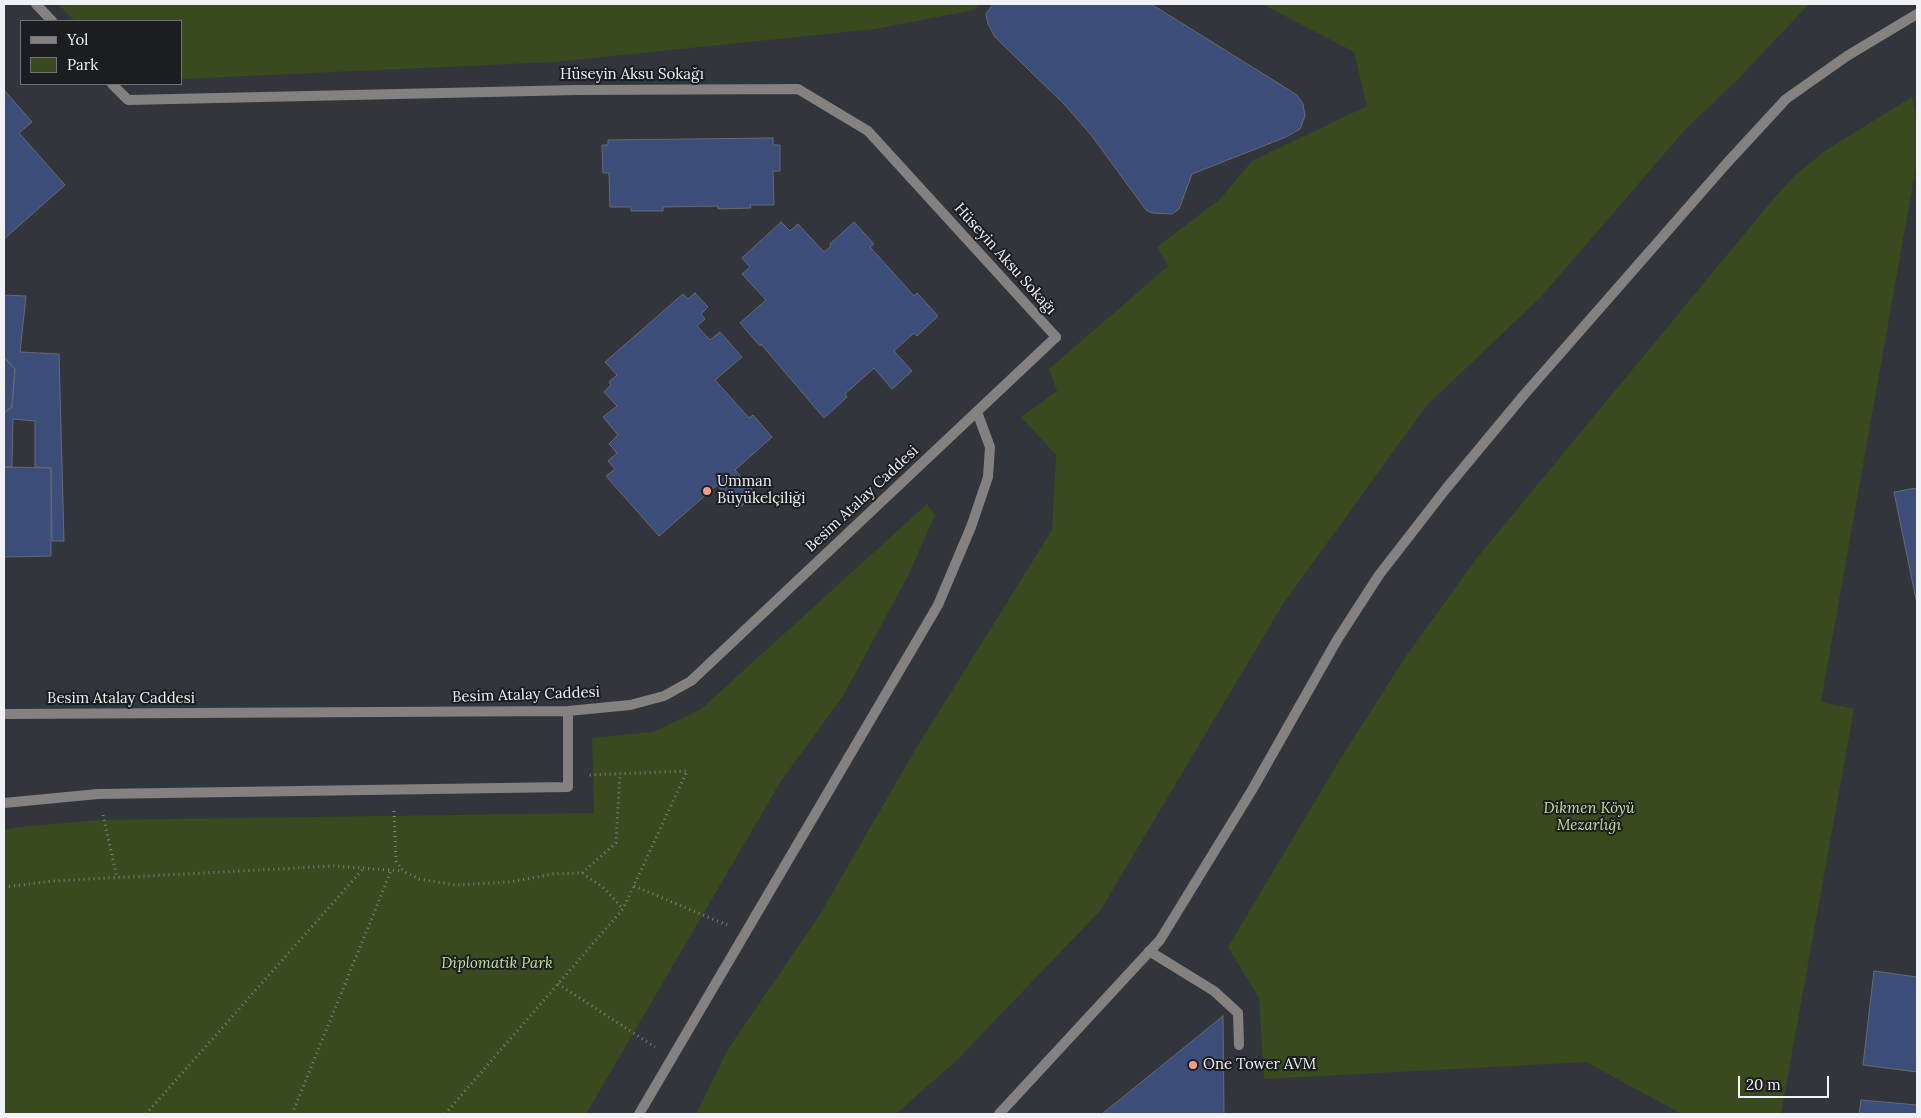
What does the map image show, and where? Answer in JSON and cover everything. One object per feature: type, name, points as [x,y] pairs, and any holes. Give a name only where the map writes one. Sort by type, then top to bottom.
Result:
[{"type":"street","points":[[36,4],[51,20]]},
{"type":"street","points":[[999,1114],[1160,940],[1252,790],[1337,640],[1378,575],[1445,490],[1536,381],[1727,163],[1786,99],[1848,56],[1917,14]]},
{"type":"street","name":"Hüseyin Aksu Sokağı","points":[[113,85],[128,100],[577,90],[798,89],[868,131],[1056,337]]},
{"type":"street","name":"Besim Atalay Caddesi","points":[[4,714],[568,711],[630,705],[664,696],[691,681],[1056,337]]},
{"type":"street","points":[[639,1114],[938,605],[988,477],[990,448],[977,412]]},
{"type":"street","points":[[4,803],[98,794],[568,787],[568,711]]},
{"type":"street","points":[[1150,951],[1214,991],[1238,1013],[1239,1045]]},
{"type":"path","points":[[445,1114],[624,909],[687,771],[568,775]]},
{"type":"path","points":[[582,873],[616,843],[620,773]]},
{"type":"path","points":[[392,790],[396,861],[403,871]]},
{"type":"path","points":[[98,794],[117,878]]},
{"type":"path","points":[[4,887],[53,881],[334,866],[403,871],[419,878],[455,885],[510,882],[553,874],[582,873],[604,888],[624,909]]},
{"type":"path","points":[[146,1114],[363,869]]},
{"type":"path","points":[[292,1114],[391,870]]},
{"type":"path","points":[[634,886],[746,932]]},
{"type":"path","points":[[558,984],[672,1058]]},
{"type":"green space","points":[[58,4],[979,4],[974,10],[875,29],[554,62],[182,79],[182,20],[74,20]]},
{"type":"green space","points":[[1262,4],[1809,4],[1740,77],[1684,131],[1540,298],[1427,405],[1283,604],[1100,911],[958,1059],[896,1114],[696,1114],[728,1049],[819,916],[915,750],[1052,530],[1056,455],[1021,417],[1057,391],[1049,369],[1168,266],[1157,247],[1220,199],[1252,161],[1367,106],[1354,52]]},
{"type":"green space","name":"Dikmen Köyü Mezarlığı","points":[[1912,97],[1917,128],[1917,161],[1821,702],[1854,709],[1781,1114],[1682,1114],[1586,1062],[1264,1079],[1259,998],[1228,947],[1339,761],[1406,656],[1476,559],[1774,198],[1794,176],[1826,150]]},
{"type":"green space","name":"Diplomatik Park","points":[[927,504],[935,515],[909,574],[843,696],[781,781],[586,1114],[4,1114],[4,830],[99,820],[594,813],[592,738],[653,732],[700,710]]},
{"type":"building","points":[[993,4],[1151,4],[1297,95],[1303,104],[1305,116],[1300,129],[1286,137],[1192,174],[1179,209],[1172,214],[1152,213],[1146,210],[1092,136],[1064,104],[995,37],[988,24],[986,14]]},
{"type":"building","points":[[4,90],[32,122],[19,133],[65,185],[4,239]]},
{"type":"building","points":[[773,138],[773,145],[780,145],[780,171],[773,171],[774,205],[750,205],[751,208],[718,209],[718,206],[663,207],[663,211],[631,211],[631,207],[610,207],[609,173],[603,173],[602,145],[608,145],[608,140]]},
{"type":"building","points":[[781,222],[790,231],[798,224],[824,252],[854,222],[874,244],[870,247],[914,296],[917,293],[938,316],[917,336],[914,333],[894,351],[912,371],[892,389],[874,368],[845,394],[847,397],[824,418],[761,344],[760,346],[740,323],[766,300],[742,274],[750,267],[742,258]]},
{"type":"building","points":[[695,293],[708,307],[701,314],[705,319],[697,326],[710,340],[720,332],[742,357],[715,380],[749,418],[753,415],[772,437],[735,470],[756,494],[738,509],[717,485],[659,536],[606,476],[615,469],[608,461],[617,453],[609,444],[618,435],[603,417],[617,406],[604,392],[611,385],[609,382],[617,375],[605,362],[683,294],[688,299]]},
{"type":"building","points":[[4,295],[26,296],[20,352],[59,354],[64,541],[52,541],[51,468],[35,467],[35,421],[13,419],[12,467],[4,467],[4,413],[12,407],[15,369],[4,357]]},
{"type":"building","points":[[4,357],[15,369],[12,407],[4,413]]},
{"type":"building","points":[[4,467],[51,468],[51,556],[4,557]]},
{"type":"building","points":[[1917,488],[1917,604],[1894,492]]},
{"type":"building","points":[[1874,971],[1917,977],[1917,1072],[1863,1065]]},
{"type":"building","name":"One Tower AVM","points":[[1223,1016],[1224,1114],[1102,1114]]},
{"type":"building","points":[[1861,1100],[1917,1105],[1917,1114],[1859,1114]]},
{"type":"place","name":"Umman Büyükelçiliği","points":[[707,491]]},
{"type":"place","name":"One Tower AVM","points":[[1193,1065]]}]
